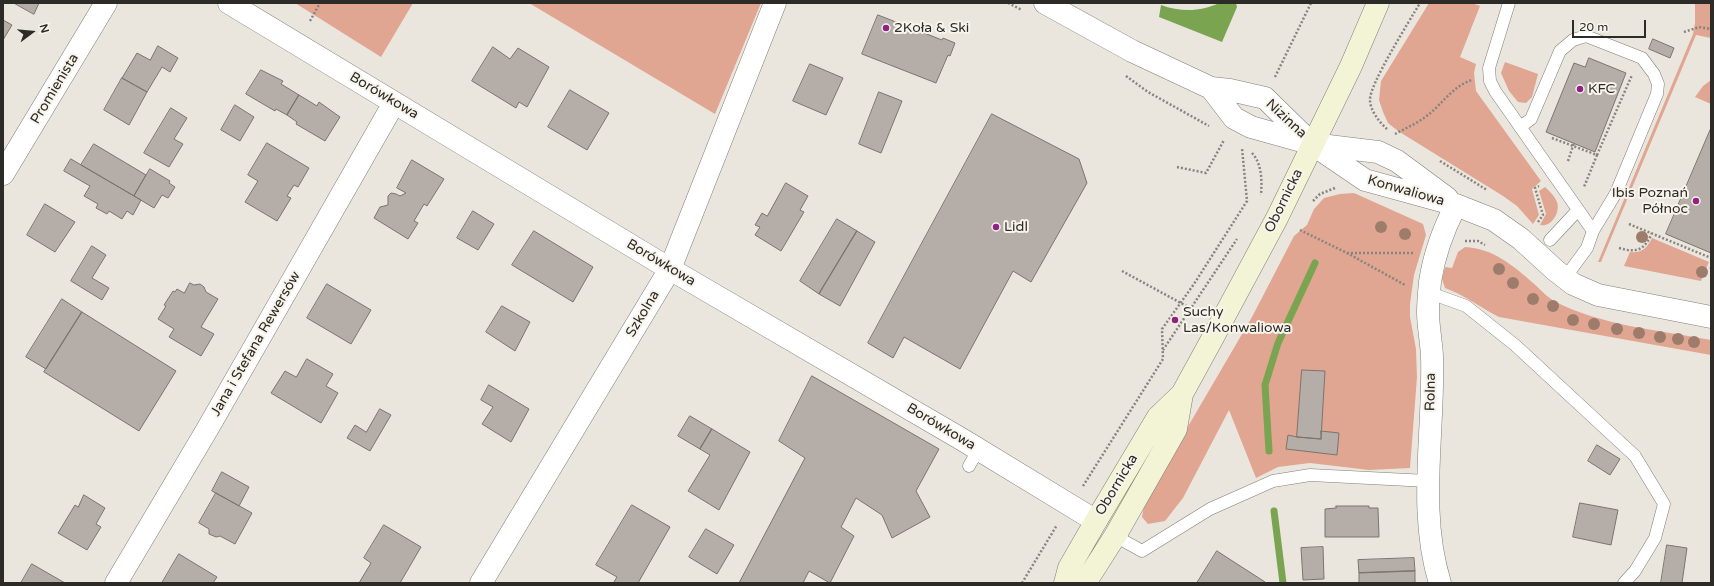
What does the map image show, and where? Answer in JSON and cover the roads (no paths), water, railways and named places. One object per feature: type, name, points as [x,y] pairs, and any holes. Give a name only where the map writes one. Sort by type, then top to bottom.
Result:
[{"type":"main road","name":"Obornicka","points":[[1065,583],[1069,568],[1158,417],[1182,394],[1267,236],[1351,66],[1378,3]]},
{"type":"main road","name":"Obornicka","points":[[1083,583],[1087,580],[1115,536],[1176,429],[1182,394]]},
{"type":"street","name":"Promienista","points":[[3,174],[106,3]]},
{"type":"street","name":"Borówkowa","points":[[229,3],[670,269],[974,458],[1070,505],[1096,521]]},
{"type":"street","name":"Szkolna","points":[[481,583],[670,269],[775,3]]},
{"type":"street","name":"Nizinna","points":[[1045,3],[1132,51],[1211,88],[1230,90],[1265,98],[1312,144]]},
{"type":"street","name":"Nizinna","points":[[1211,88],[1234,118],[1251,127],[1312,144]]},
{"type":"street","name":"Jana i Stefana Rewersów","points":[[116,583],[212,421],[394,102]]},
{"type":"street","name":"Konwaliowa","points":[[1312,144],[1378,152],[1397,161],[1456,205]]},
{"type":"street","name":"Konwaliowa","points":[[1312,144],[1365,180],[1456,205],[1494,220],[1521,239],[1565,278],[1586,291],[1598,295],[1711,317]]},
{"type":"street","name":"Rolna","points":[[1440,583],[1429,529],[1428,481],[1432,348],[1428,312],[1431,280],[1446,225],[1456,205]]},
{"type":"lane","points":[[1509,3],[1488,74],[1495,91],[1593,231]]},
{"type":"lane","points":[[1520,127],[1531,119],[1560,51],[1573,40],[1586,36],[1642,58],[1654,74],[1658,84],[1657,94],[1616,193],[1593,231],[1587,248],[1565,278]]},
{"type":"lane","points":[[1550,240],[1578,210]]},
{"type":"lane","points":[[1430,293],[1466,306],[1514,344],[1635,456],[1664,504],[1655,538],[1635,571],[1624,583]]},
{"type":"lane","points":[[1115,536],[1142,551],[1210,509],[1273,481],[1310,475],[1428,481]]},
{"type":"waterway","points":[[1269,451],[1265,385],[1278,343],[1315,263]]},
{"type":"waterway","points":[[1274,511],[1283,583]]},
{"type":"place","name":"2Koła & Ski","points":[[886,28]]},
{"type":"place","name":"KFC","points":[[1580,89]]},
{"type":"place","name":"Ibis Poznań Północ","points":[[1696,201]]},
{"type":"place","name":"Lidl","points":[[996,227]]},
{"type":"place","name":"Suchy Las/Konwaliowa","points":[[1175,320]]}]
